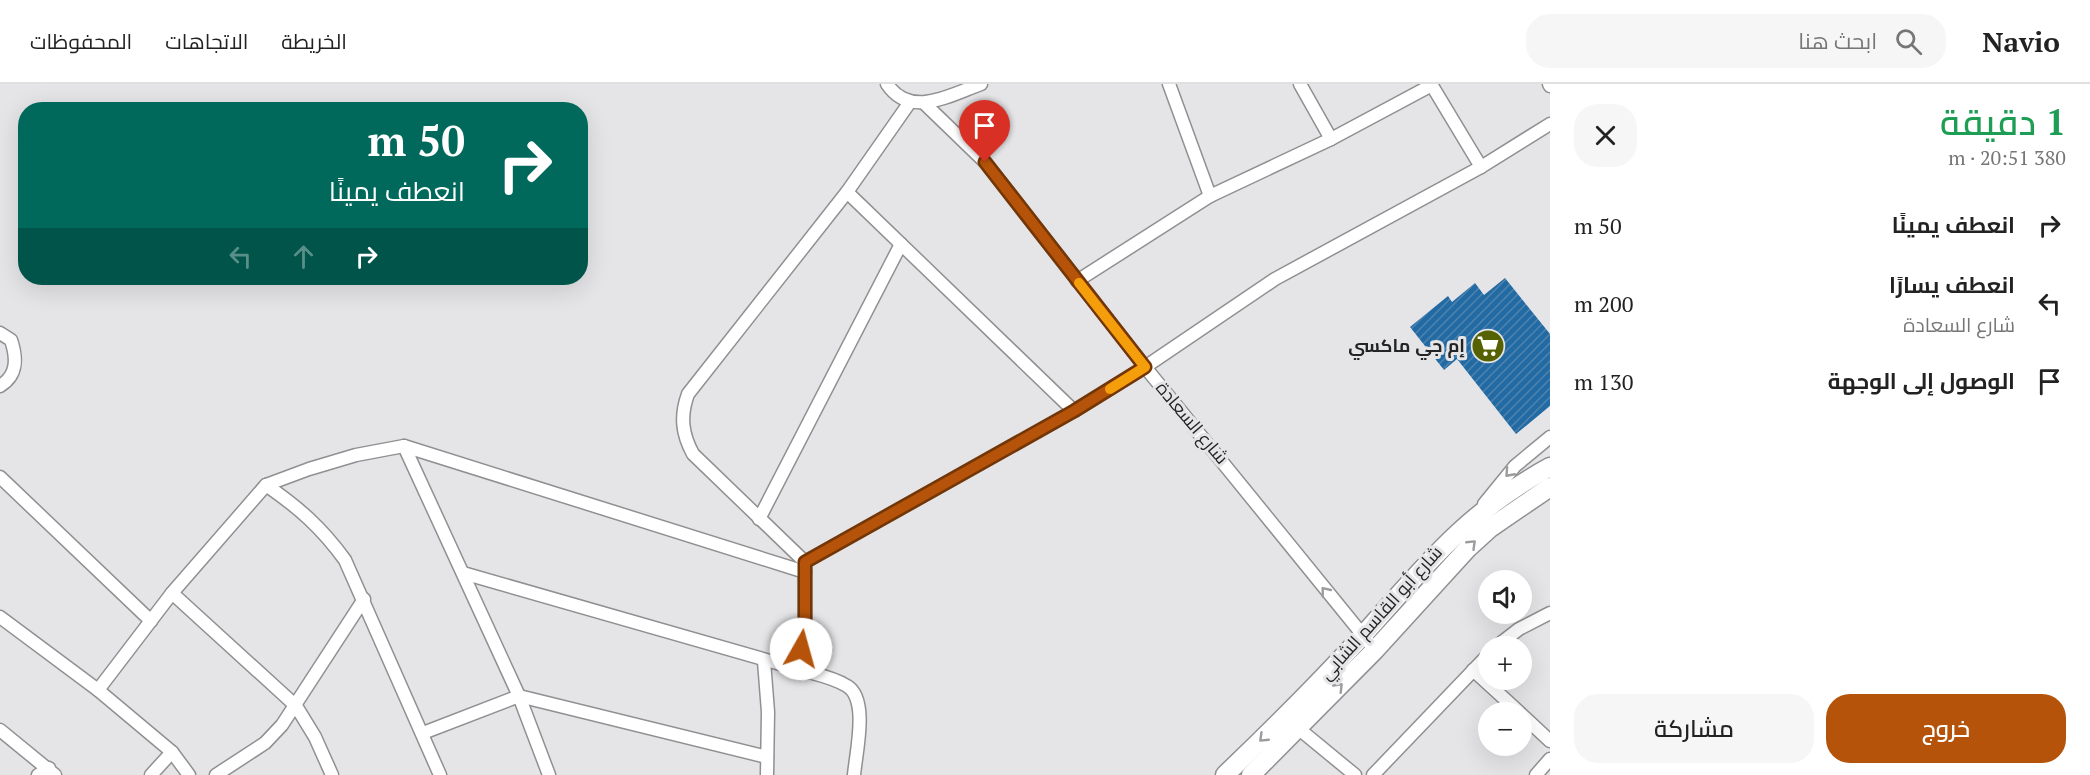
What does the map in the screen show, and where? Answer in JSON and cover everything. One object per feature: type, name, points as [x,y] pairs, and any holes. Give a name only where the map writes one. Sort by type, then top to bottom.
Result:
[{"type":"main road","name":"شارع أبو القاسم الشابي","points":[[1251,775],[1362,636],[1444,544],[1475,516],[1513,487],[1550,467]]},
{"type":"main road","name":"شارع أبو القاسم الشابي","points":[[1226,775],[1292,723],[1374,650],[1490,528],[1550,487]]},
{"type":"street","points":[[887,84],[891,90],[910,102],[925,104],[981,84]]},
{"type":"street","points":[[1169,84],[1210,196]]},
{"type":"street","points":[[1300,84],[1331,139]]},
{"type":"street","points":[[1077,281],[1210,196],[1331,139],[1432,85],[1481,167]]},
{"type":"street","points":[[798,669],[805,629],[805,567],[693,454],[686,441],[682,409],[688,394],[848,192],[910,102]]},
{"type":"street","name":"شارع السعادة","points":[[925,104],[985,162],[1145,367],[1374,650]]},
{"type":"street","points":[[98,690],[172,593],[266,485],[356,455],[404,446],[805,567],[1074,411],[1145,367],[1275,279],[1481,167],[1550,124]]},
{"type":"street","points":[[848,192],[1074,411]]},
{"type":"street","points":[[759,519],[901,244]]},
{"type":"street","points":[[0,333],[11,340],[16,357],[14,371],[0,386]]},
{"type":"street","points":[[1475,516],[1515,466],[1550,437]]},
{"type":"street","points":[[404,446],[519,696],[549,775]]},
{"type":"street","points":[[0,477],[151,621]]},
{"type":"street","points":[[266,485],[305,512],[345,560],[440,775]]},
{"type":"street","points":[[463,573],[840,682],[856,693],[860,704],[854,775]]},
{"type":"street","points":[[172,593],[296,705],[315,737],[332,775]]},
{"type":"street","points":[[216,775],[265,743],[296,705],[364,599]]},
{"type":"street","points":[[1510,636],[1550,613]]},
{"type":"street","points":[[0,617],[98,690],[172,752],[189,775]]},
{"type":"street","points":[[764,661],[767,775]]},
{"type":"street","points":[[1373,775],[1478,665]]},
{"type":"street","points":[[1473,670],[1508,702]]},
{"type":"street","points":[[423,733],[519,696],[767,757]]},
{"type":"street","points":[[1292,723],[1355,775]]},
{"type":"street","points":[[1532,724],[1550,741]]},
{"type":"street","points":[[0,730],[48,773]]},
{"type":"street","points":[[151,775],[172,752]]},
{"type":"street","points":[[1536,775],[1550,759]]},
{"type":"building","name":"إم جي ماكسي","points":[[1505,278],[1550,334],[1550,406],[1516,434],[1457,359],[1444,370],[1410,327],[1448,296],[1452,302],[1475,283],[1484,295]]},
{"type":"slow traffic","points":[[1079,283],[1145,367],[1110,389]]},
{"type":"place","name":"إم جي ماكسي","points":[[1488,346]]},
{"type":"route","points":[[801,649],[805,629],[805,562],[1074,411],[1145,367],[985,162]]}]
